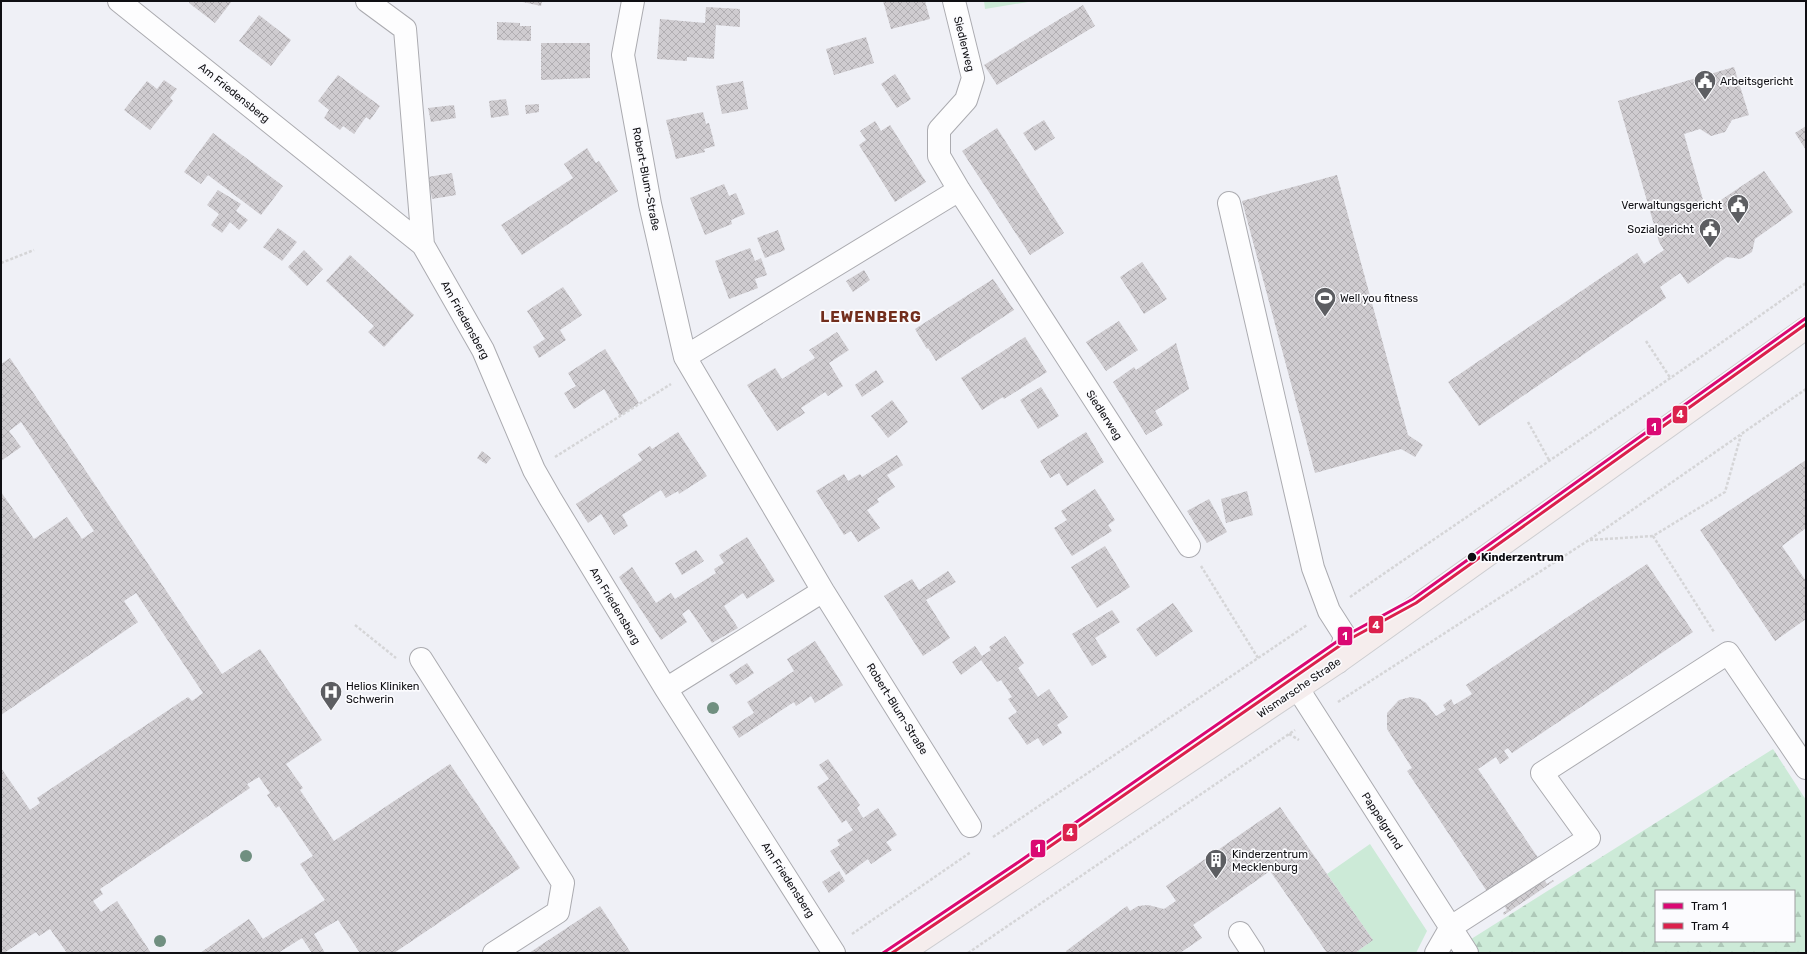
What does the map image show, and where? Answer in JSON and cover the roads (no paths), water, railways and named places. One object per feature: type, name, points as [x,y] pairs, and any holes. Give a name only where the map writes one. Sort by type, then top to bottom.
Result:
[{"type":"main road","name":"Wismarsche Straße","points":[[902,953],[1338,662],[1806,328]]},
{"type":"street","name":"Am Friedensberg","points":[[119,1],[423,245],[484,350],[534,470],[666,689],[834,953]]},
{"type":"street","name":"Am Friedensberg","points":[[367,1],[405,29],[423,245]]},
{"type":"street","name":"Robert-Blum-Straße","points":[[633,1],[623,55],[650,204],[689,363],[824,591],[970,826]]},
{"type":"street","name":"Siedlerweg","points":[[954,1],[973,78],[966,100],[940,130],[939,156],[959,190],[1189,546]]},
{"type":"street","points":[[689,363],[820,275],[959,190]]},
{"type":"street","points":[[1230,203],[1313,568],[1329,612],[1344,636],[1338,662]]},
{"type":"street","points":[[666,689],[824,591]]},
{"type":"street","points":[[1436,953],[1451,927],[1589,838],[1542,772],[1728,653],[1806,768]]},
{"type":"street","points":[[411,661],[563,883],[558,912],[494,953]]},
{"type":"street","name":"Pappelgrund","points":[[1298,689],[1467,953]]},
{"type":"street","points":[[1240,933],[1253,953]]},
{"type":"tram line","name":"1","points":[[883,953],[1020,861],[1345,636],[1413,599],[1806,318]]},
{"type":"tram line","name":"4","points":[[892,953],[1023,865],[1348,640],[1416,603],[1806,324]]},
{"type":"place","name":"Arbeitsgericht","points":[[1705,100]]},
{"type":"place","name":"Verwaltungsgericht","points":[[1738,224]]},
{"type":"place","name":"Sozialgericht","points":[[1710,248]]},
{"type":"place","name":"Well you fitness","points":[[1325,318]]},
{"type":"place","name":"Kinderzentrum","points":[[1472,557]]},
{"type":"place","name":"Helios Kliniken Schwerin","points":[[331,712]]},
{"type":"place","name":"Kinderzentrum Mecklenburg","points":[[1216,880]]},
{"type":"district","name":"LEWENBERG","points":[[871,317]]}]
